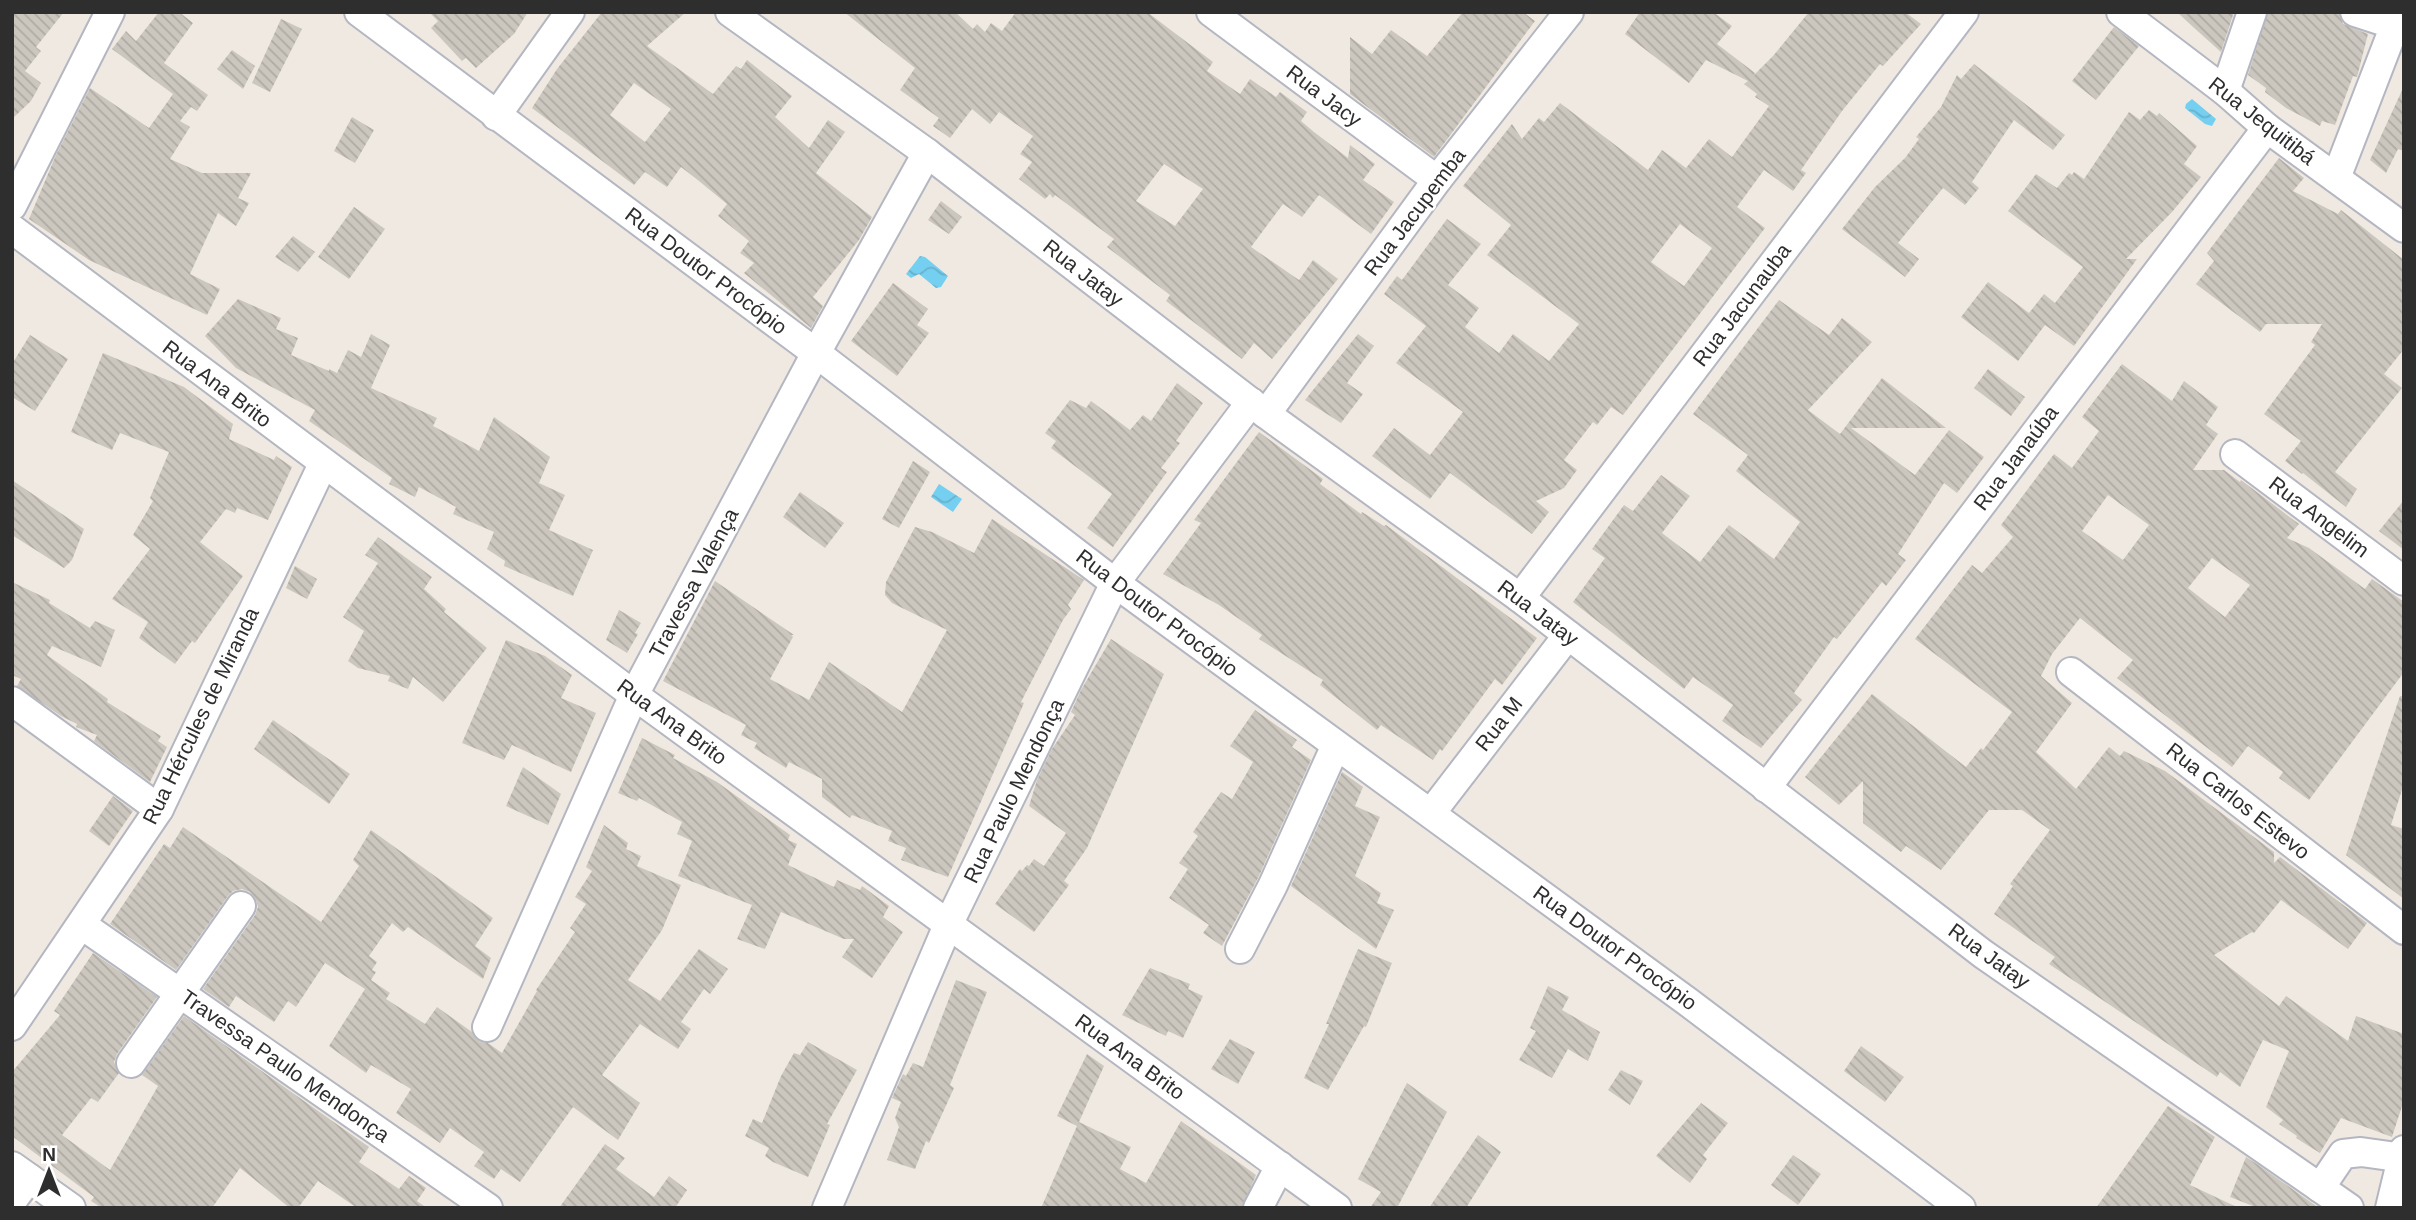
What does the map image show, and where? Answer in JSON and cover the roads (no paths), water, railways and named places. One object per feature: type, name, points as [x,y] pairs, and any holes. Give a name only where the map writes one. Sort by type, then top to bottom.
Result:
[{"type":"street","points":[[12,206],[110,12]]},
{"type":"street","name":"Rua Doutor Procópio","points":[[359,12],[816,352],[1115,583],[1688,1002],[1961,1208]]},
{"type":"street","points":[[496,116],[570,12]]},
{"type":"street","name":"Rua Jatay","points":[[730,12],[927,153],[1259,408],[1520,598],[1983,954],[2349,1208]]},
{"type":"street","name":"Rua Jacy","points":[[1211,12],[1437,180]]},
{"type":"street","name":"Rua Jacupemba","points":[[1259,408],[1569,12]]},
{"type":"street","name":"Rua Jacunauba","points":[[1520,598],[1964,12]]},
{"type":"street","name":"Rua Jequitibá","points":[[2120,12],[2225,92],[2267,128],[2404,228]]},
{"type":"street","points":[[2225,92],[2252,12]]},
{"type":"street","points":[[2336,178],[2398,19],[2355,12]]},
{"type":"street","name":"Rua Janaúba","points":[[1766,788],[2267,128]]},
{"type":"street","name":"Travessa Valença","points":[[487,1027],[634,695],[816,352],[927,153]]},
{"type":"street","name":"Rua Ana Brito","points":[[12,229],[634,695],[1337,1208]]},
{"type":"street","name":"Rua Paulo Mendonça","points":[[827,1208],[948,925],[1115,583],[1259,408]]},
{"type":"street","name":"Rua Angelim","points":[[2235,454],[2404,581]]},
{"type":"street","name":"Rua Hércules de Miranda","points":[[12,1026],[159,809],[323,464]]},
{"type":"street","name":"Rua M","points":[[1431,813],[1568,635]]},
{"type":"street","name":"Rua Carlos Estevo","points":[[2071,672],[2404,930]]},
{"type":"street","points":[[12,701],[159,809]]},
{"type":"street","points":[[1240,949],[1273,885],[1336,746]]},
{"type":"street","points":[[131,1063],[241,906]]},
{"type":"street","name":"Travessa Paulo Mendonça","points":[[82,925],[488,1208]]},
{"type":"street","points":[[2320,1188],[2343,1154],[2361,1152],[2403,1155],[2390,1208]]},
{"type":"street","points":[[1258,1208],[1280,1166]]},
{"type":"street","points":[[12,1201],[21,1172],[71,1208]]},
{"type":"water","points":[[2192,99],[2216,119],[2212,126],[2205,124],[2185,108]]},
{"type":"water","points":[[920,256],[948,276],[941,287],[936,288],[919,274],[911,278],[906,274]]},
{"type":"water","points":[[939,484],[962,499],[953,512],[931,497]]}]
